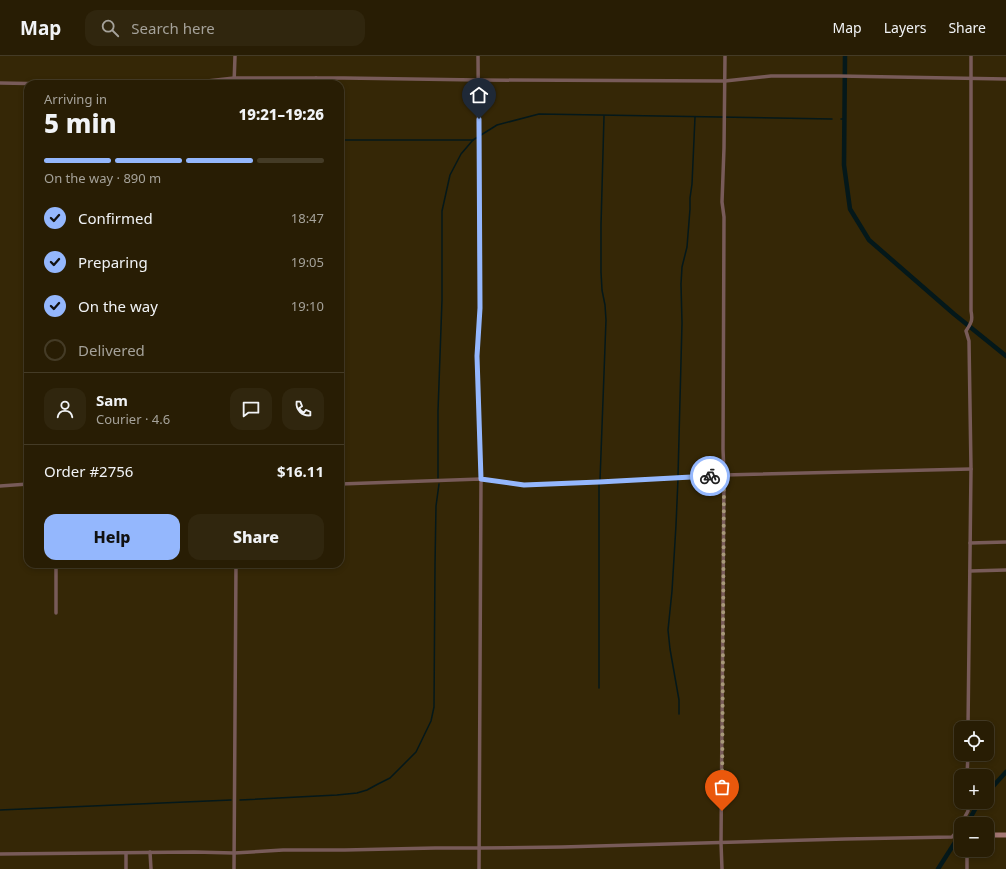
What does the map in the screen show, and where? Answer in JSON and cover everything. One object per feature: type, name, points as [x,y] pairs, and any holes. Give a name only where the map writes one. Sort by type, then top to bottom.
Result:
[{"type":"street","points":[[234,78],[235,56]]},
{"type":"street","points":[[478,56],[480,308],[477,356],[481,479],[479,869]]},
{"type":"street","points":[[722,869],[724,217],[722,202],[725,56]]},
{"type":"street","points":[[968,721],[971,469],[969,341],[966,331],[972,319],[971,56]]},
{"type":"street","points":[[215,80],[234,78],[725,80],[771,76],[1006,79]]},
{"type":"street","points":[[0,83],[24,83]]},
{"type":"street","points":[[344,484],[481,479],[524,485],[724,475],[971,469]]},
{"type":"street","points":[[0,486],[24,484]]},
{"type":"street","points":[[970,543],[1006,542]]},
{"type":"street","points":[[56,568],[56,614]]},
{"type":"street","points":[[234,869],[236,568]]},
{"type":"street","points":[[970,571],[1006,570]]},
{"type":"street","points":[[994,835],[1006,834]]},
{"type":"street","points":[[0,854],[150,852],[234,853],[283,850],[562,847],[952,837],[954,836]]},
{"type":"street","points":[[150,852],[151,869]]},
{"type":"street","points":[[126,853],[126,869]]},
{"type":"street","points":[[967,857],[967,869]]},
{"type":"waterway","points":[[845,56],[844,165],[850,209],[869,240],[954,314],[1006,356]]},
{"type":"waterway","points":[[438,478],[438,411],[442,300],[442,211],[450,175],[461,154],[473,140],[497,125],[539,114],[832,119]]},
{"type":"waterway","points":[[600,480],[606,320],[601,272],[604,116]]},
{"type":"waterway","points":[[678,476],[682,323],[681,284],[682,267],[687,247],[695,117]]},
{"type":"waterway","points":[[344,140],[473,140]]},
{"type":"waterway","points":[[678,479],[672,591],[668,630],[679,700],[679,714]]},
{"type":"waterway","points":[[240,800],[357,793],[367,790],[390,778],[416,752],[431,721],[434,707],[436,506],[439,484]]},
{"type":"waterway","points":[[599,484],[599,688]]},
{"type":"waterway","points":[[994,785],[1006,772]]},
{"type":"waterway","points":[[0,810],[231,800]]},
{"type":"waterway","points":[[971,817],[975,809]]},
{"type":"waterway","points":[[938,869],[954,844]]},
{"type":"way so far","points":[[710,476],[724,475],[722,811]]},
{"type":"route","points":[[479,119],[480,308],[477,356],[481,479],[524,485],[710,476]]}]
